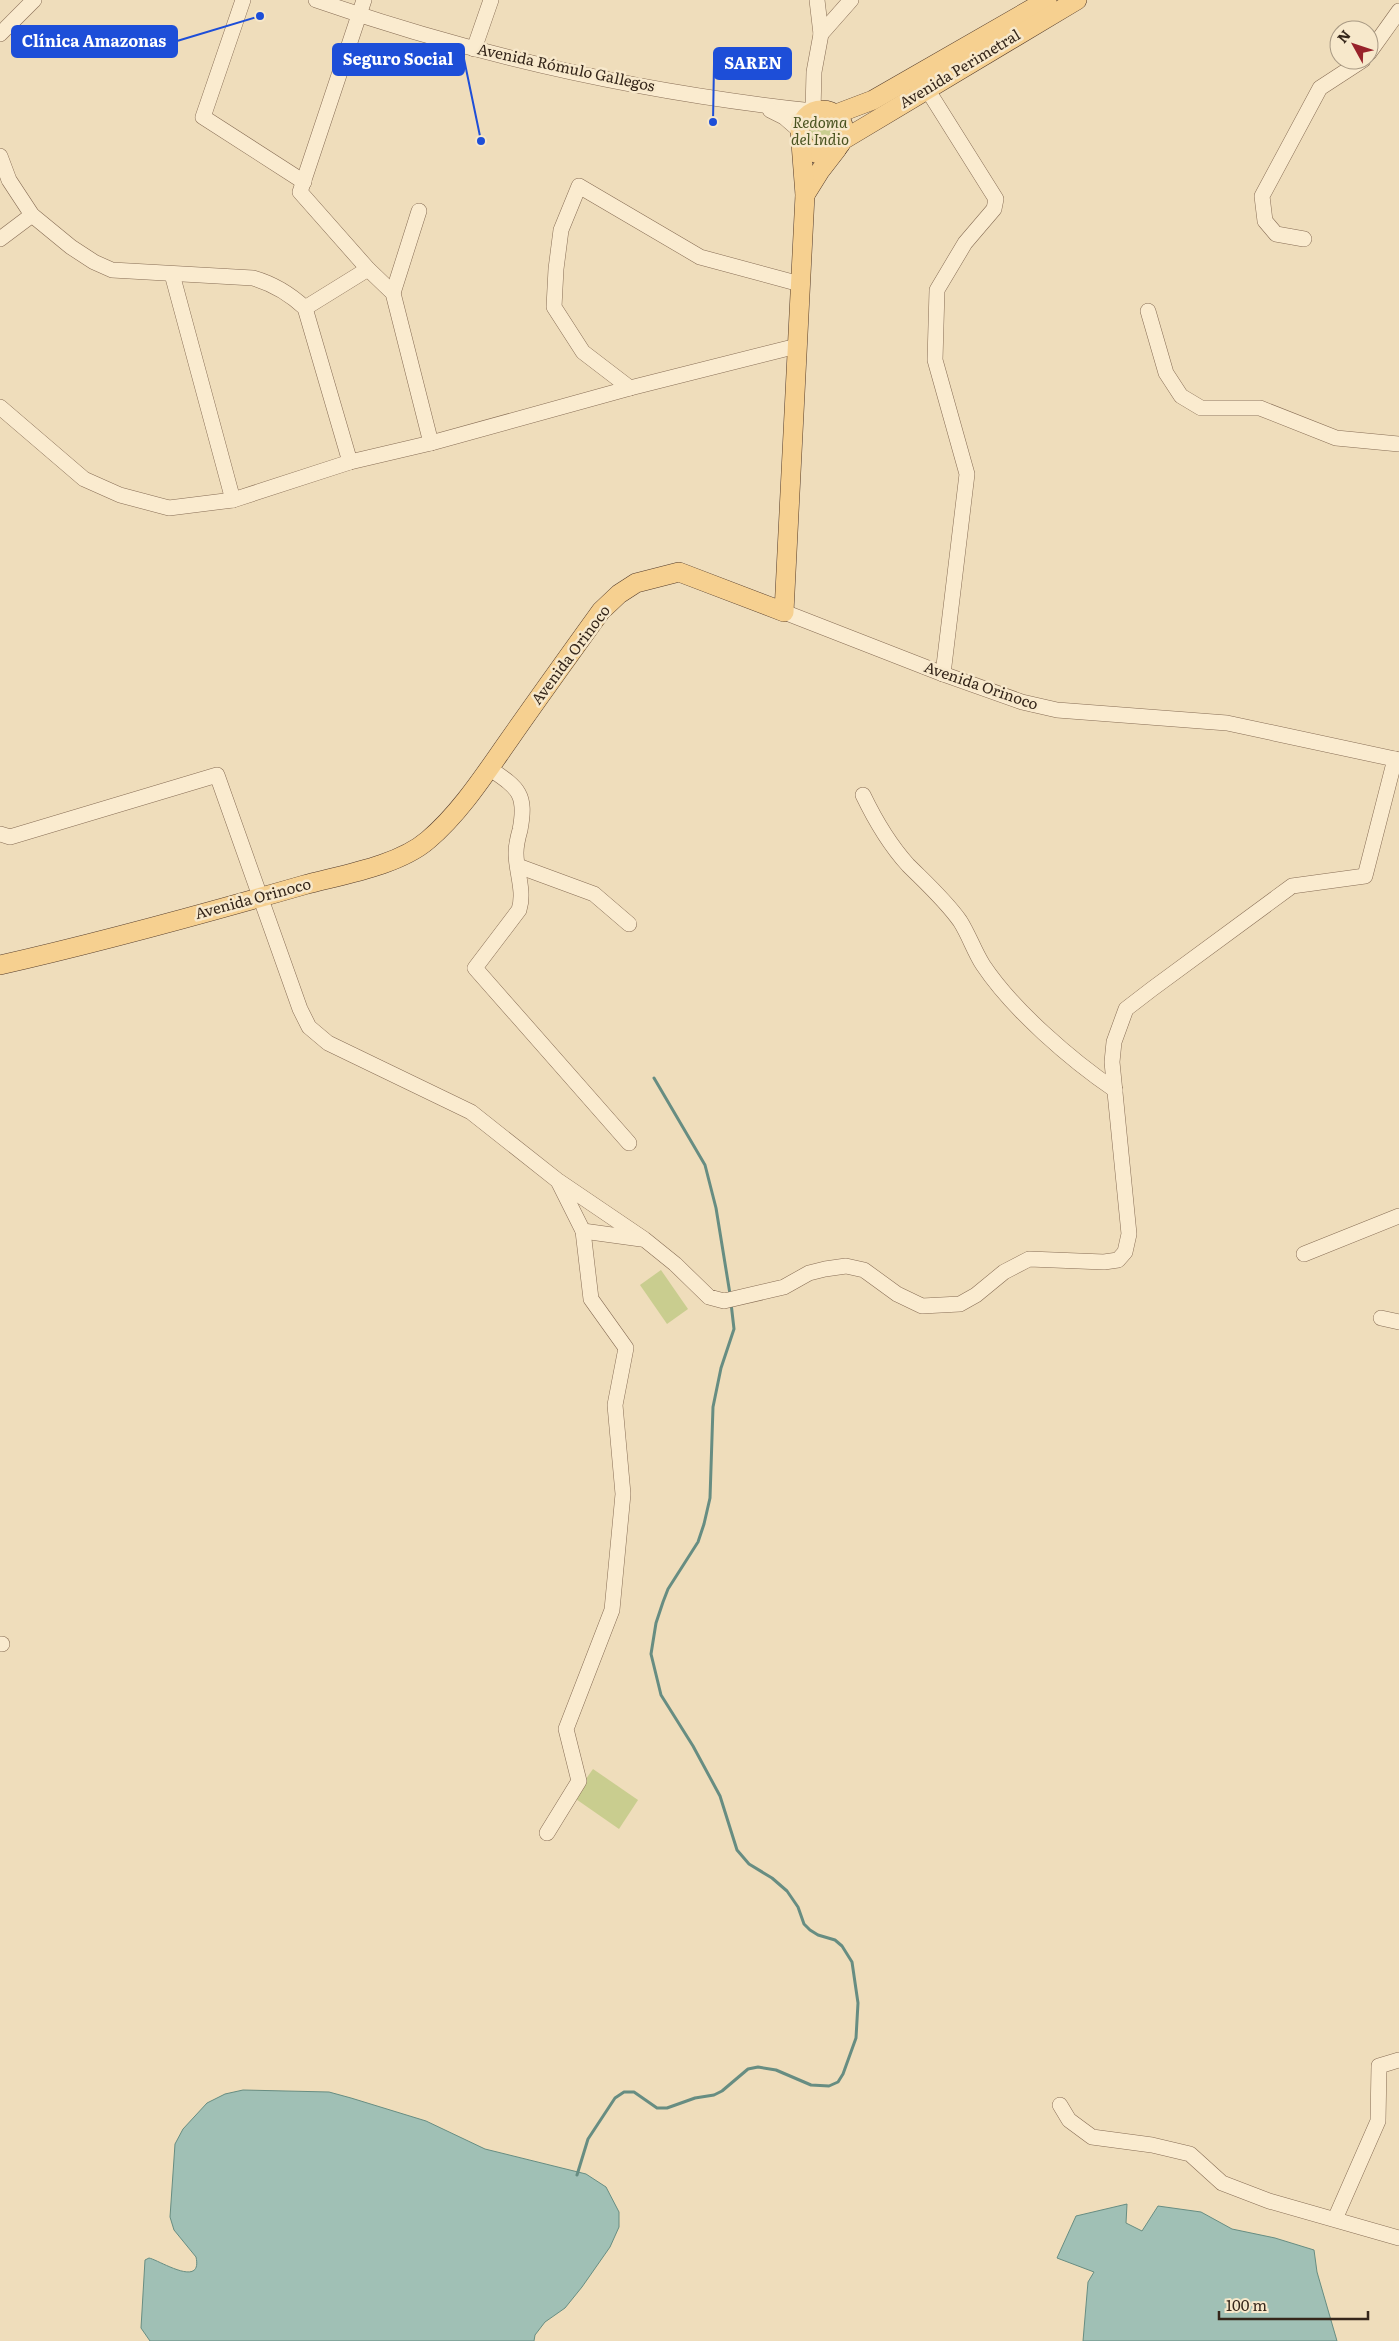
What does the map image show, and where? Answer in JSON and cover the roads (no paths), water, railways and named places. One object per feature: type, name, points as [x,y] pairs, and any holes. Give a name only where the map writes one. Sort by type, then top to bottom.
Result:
[{"type":"main road","name":"Avenida Perimetral","points":[[836,114],[873,100],[1047,0]]},
{"type":"main road","name":"Avenida Perimetral","points":[[841,144],[927,89],[1077,0]]},
{"type":"main road","points":[[784,612],[805,195],[800,136],[803,119],[813,111],[824,110],[836,114],[842,122],[844,130],[841,144],[820,171],[805,195]]},
{"type":"main road","points":[[800,136],[806,149],[819,155],[833,152],[841,144]]},
{"type":"main road","name":"Avenida Orinoco","points":[[0,965],[75,948],[260,898],[385,862],[409,852],[427,841],[453,814],[489,768],[601,610],[636,583],[679,572],[784,612]]},
{"type":"street","points":[[0,34],[34,0]]},
{"type":"street","points":[[243,0],[203,117],[304,182]]},
{"type":"street","name":"Avenida Rómulo Gallegos","points":[[316,0],[358,15],[474,49],[606,79],[762,106],[813,111]]},
{"type":"street","points":[[364,0],[300,192],[368,269],[393,293]]},
{"type":"street","points":[[474,49],[491,0]]},
{"type":"street","points":[[813,111],[814,72],[821,34],[817,0]]},
{"type":"street","points":[[821,34],[851,0]]},
{"type":"street","points":[[1379,39],[1399,11]]},
{"type":"street","points":[[1304,239],[1276,234],[1265,221],[1262,196],[1320,88],[1348,70]]},
{"type":"street","points":[[927,89],[996,199],[994,209],[965,243],[937,290],[935,360],[967,474],[943,674]]},
{"type":"street","name":"Avenida Rómulo Gallegos","points":[[762,106],[784,117],[800,136]]},
{"type":"street","points":[[0,156],[9,180],[32,215],[71,247],[112,270],[253,278],[270,283],[288,293],[305,308],[350,462]]},
{"type":"street","points":[[630,388],[583,352],[554,307],[561,230],[579,186],[700,257],[800,284]]},
{"type":"street","points":[[419,211],[393,293],[431,443]]},
{"type":"street","points":[[0,239],[32,215]]},
{"type":"street","points":[[305,308],[368,269]]},
{"type":"street","points":[[172,274],[233,500]]},
{"type":"street","points":[[1148,311],[1166,373],[1181,396],[1202,408],[1260,408],[1336,438],[1399,444]]},
{"type":"street","points":[[0,407],[84,479],[120,495],[169,508],[233,500],[350,462],[431,443],[630,388],[798,346]]},
{"type":"street","name":"Avenida Orinoco","points":[[784,612],[943,674],[1022,702],[1058,710],[1227,723],[1397,759]]},
{"type":"street","points":[[0,834],[10,837],[217,775],[300,1009],[309,1027],[328,1043],[471,1112],[557,1180],[644,1239],[675,1264],[709,1297],[724,1301],[784,1287],[809,1273],[846,1266],[864,1270],[897,1294],[922,1306],[941,1306],[960,1304],[1004,1272],[1028,1259],[1104,1262],[1118,1260],[1125,1252],[1129,1234],[1112,1062],[1114,1042],[1126,1009],[1292,886],[1365,876],[1397,759]]},
{"type":"street","points":[[489,768],[509,782],[519,795],[524,808],[516,852],[522,900],[519,910],[475,968],[630,1143]]},
{"type":"street","points":[[863,795],[877,823],[907,864],[934,890],[960,922],[982,964],[1011,1000],[1085,1070],[1115,1090]]},
{"type":"street","points":[[518,866],[594,894],[629,924]]},
{"type":"street","points":[[548,1833],[579,1781],[566,1729],[612,1610],[623,1494],[615,1405],[626,1348],[592,1299],[583,1231],[557,1180]]},
{"type":"street","points":[[1304,1254],[1399,1216]]},
{"type":"street","points":[[583,1231],[644,1239]]},
{"type":"street","points":[[1381,1318],[1399,1322]]},
{"type":"street","points":[[1335,2219],[1378,2121],[1379,2066],[1399,2060]]},
{"type":"street","points":[[1060,2105],[1069,2120],[1092,2137],[1152,2144],[1190,2154],[1222,2183],[1269,2201],[1399,2238]]},
{"type":"water","points":[[243,2090],[329,2092],[426,2121],[485,2149],[586,2174],[606,2187],[619,2212],[619,2227],[610,2247],[582,2287],[565,2308],[545,2322],[535,2335],[534,2341],[150,2341],[141,2328],[145,2260],[149,2258],[187,2272],[193,2271],[196,2266],[196,2257],[174,2230],[170,2217],[175,2144],[183,2129],[207,2103],[225,2094]]},
{"type":"water","points":[[1127,2204],[1126,2223],[1142,2231],[1158,2206],[1201,2212],[1232,2229],[1275,2238],[1314,2250],[1317,2272],[1337,2341],[1083,2341],[1088,2282],[1094,2272],[1057,2258],[1076,2216]]},
{"type":"waterway","points":[[654,1078],[705,1165],[716,1208],[730,1294]]},
{"type":"waterway","points":[[577,2175],[588,2139],[615,2098],[624,2092],[634,2092],[657,2108],[667,2108],[695,2098],[714,2095],[722,2091],[748,2069],[758,2067],[776,2070],[811,2085],[829,2086],[838,2082],[843,2074],[856,2038],[858,2003],[852,1962],[842,1946],[835,1940],[818,1935],[810,1930],[804,1924],[798,1907],[787,1891],[772,1878],[749,1864],[737,1850],[720,1796],[693,1746],[661,1695],[651,1654],[656,1623],[663,1602],[668,1589],[698,1542],[710,1498],[713,1407],[721,1368],[734,1329],[731,1303]]},
{"type":"place","name":"Clínica Amazonas","points":[[260,16]]},
{"type":"place","name":"SAREN","points":[[713,122]]},
{"type":"place","name":"Seguro Social","points":[[481,141]]},
{"type":"park label","name":"Redoma del Indio","points":[[820,132]]}]
